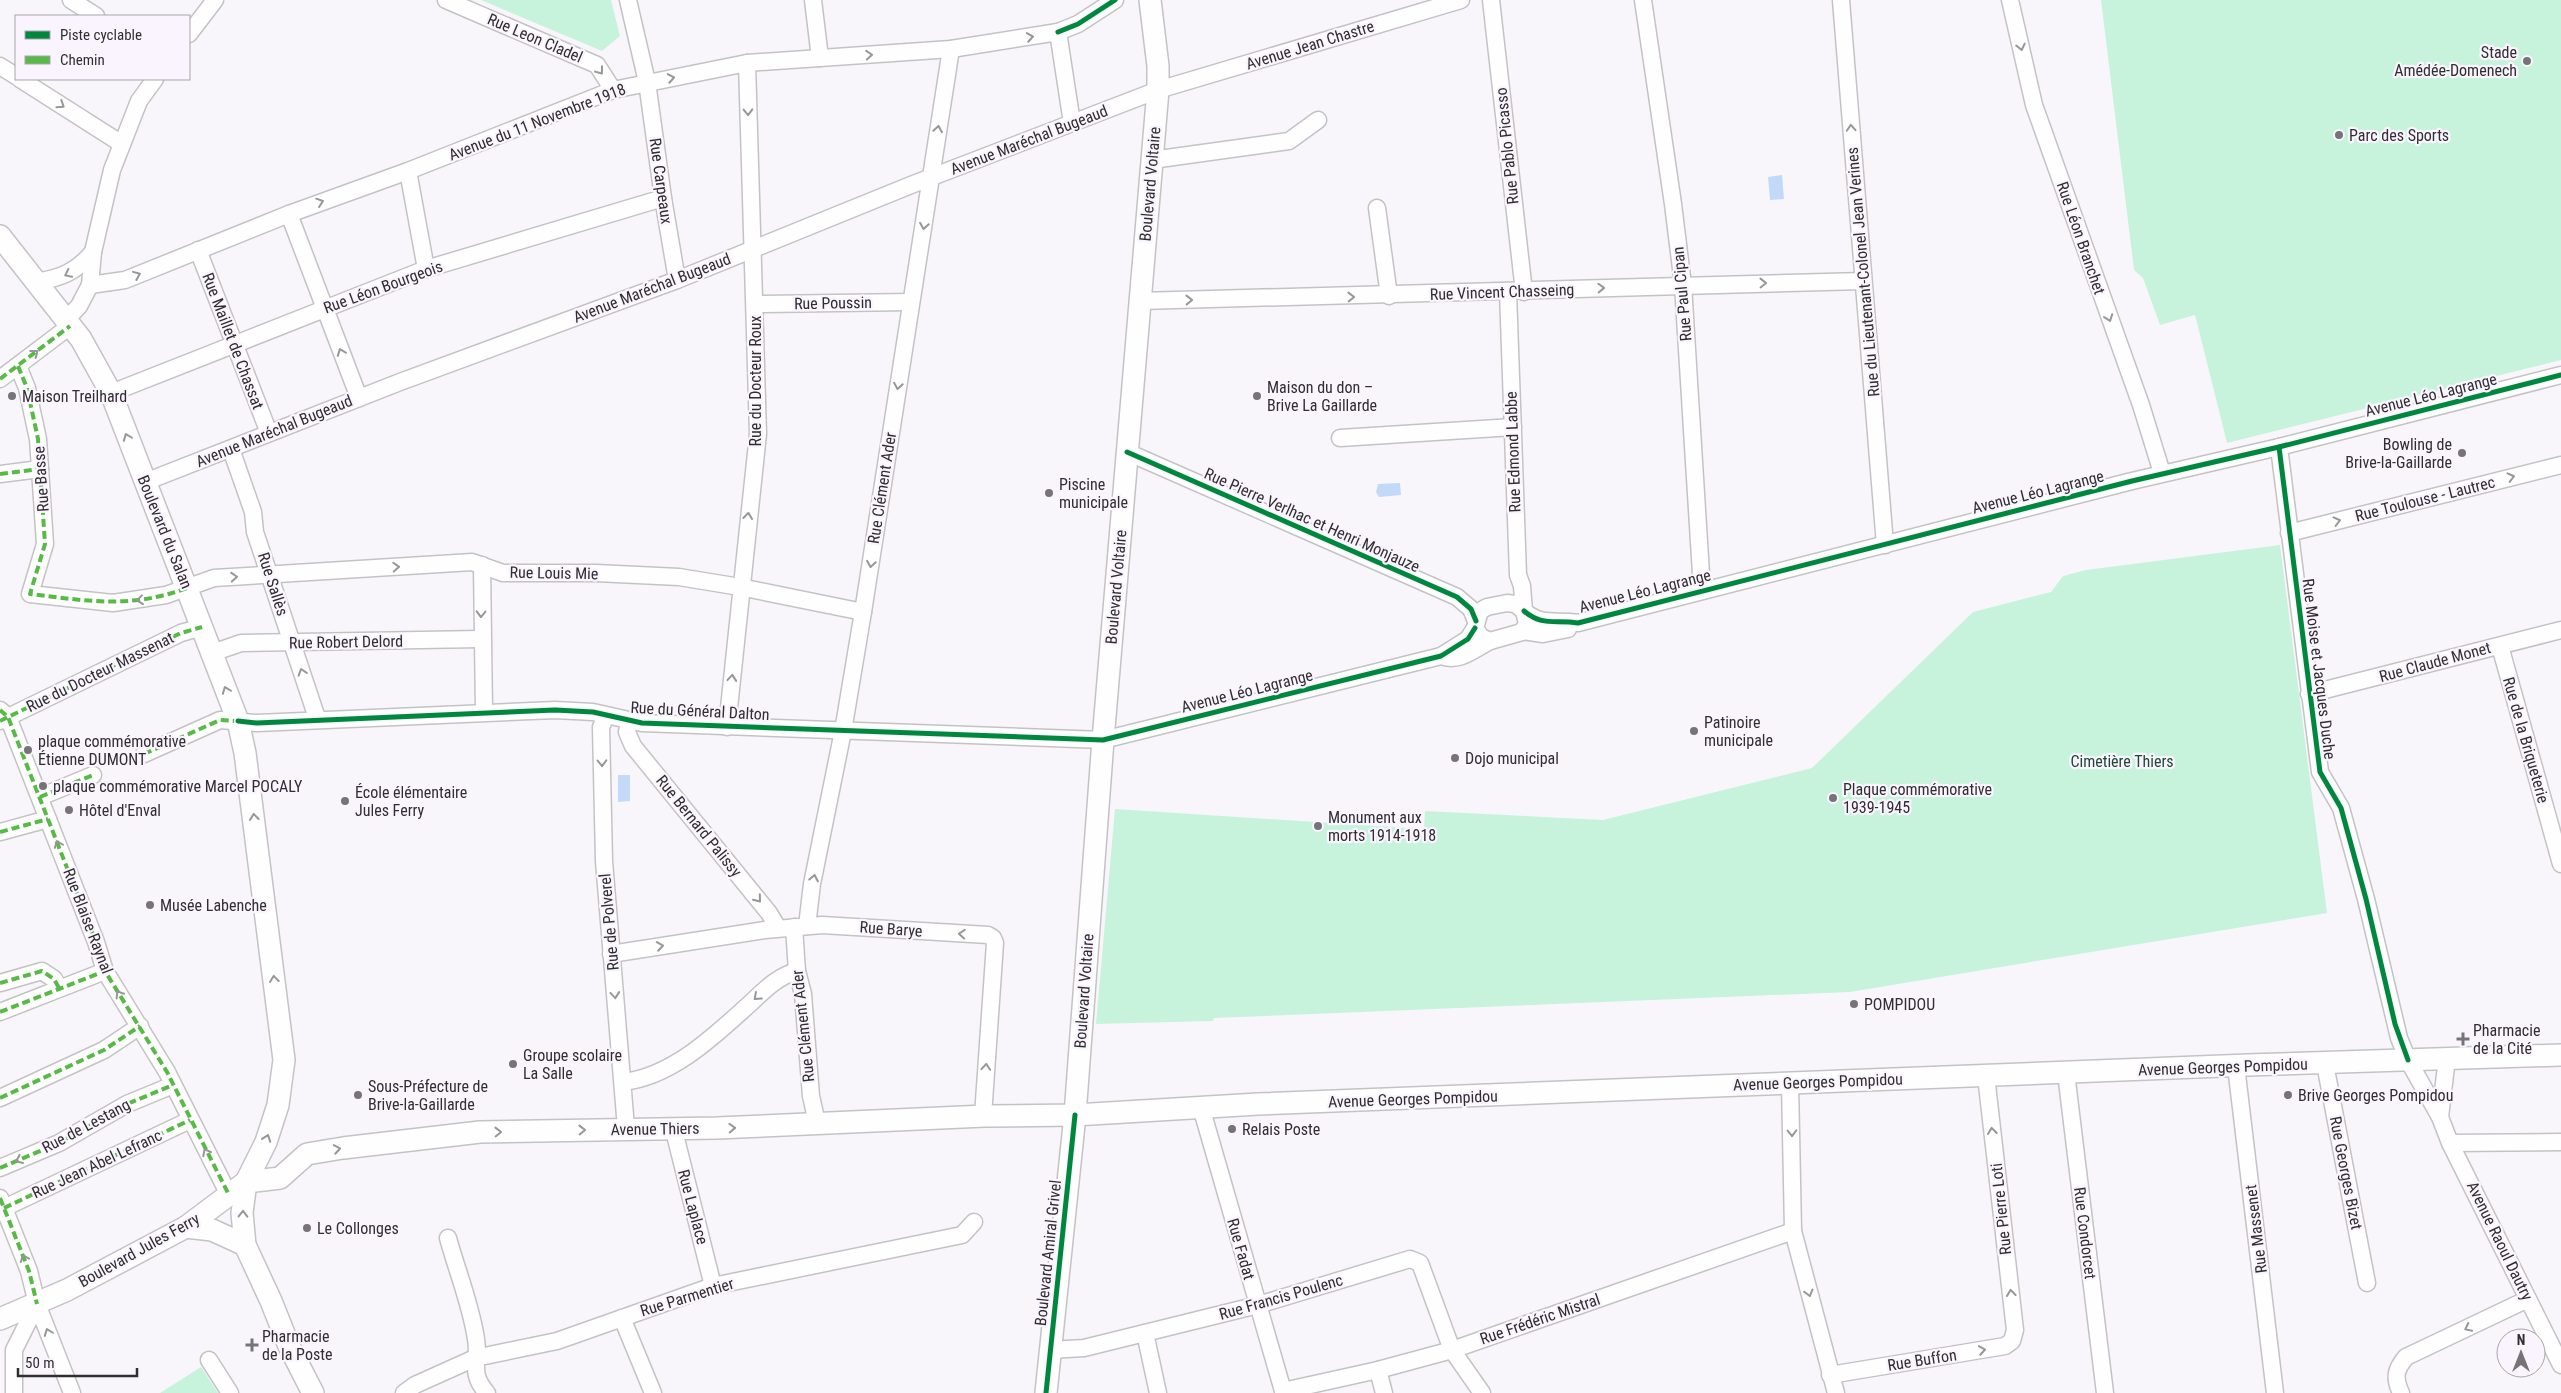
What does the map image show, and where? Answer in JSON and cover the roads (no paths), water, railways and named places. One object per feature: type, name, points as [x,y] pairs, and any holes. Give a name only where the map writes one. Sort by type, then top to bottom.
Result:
[{"type":"main road","name":"Boulevard Voltaire","points":[[1075,1115],[1103,740],[1158,90],[1158,66],[1150,0]]},
{"type":"main road","name":"Boulevard du Salan","points":[[0,236],[81,340],[110,393],[238,721],[246,753]]},
{"type":"main road","name":"Boulevard Jules Ferry","points":[[0,1319],[37,1304],[186,1227],[238,1188],[266,1142],[278,1105],[284,1060],[246,753]]},
{"type":"main road","name":"Avenue Georges Pompidou","points":[[1075,1115],[1201,1107],[2066,1072],[2561,1055]]},
{"type":"main road","name":"Avenue Thiers","points":[[238,1188],[280,1178],[307,1154],[480,1132],[673,1127],[717,1128],[983,1116],[1075,1115]]},
{"type":"main road","name":"Boulevard Amiral Grivel","points":[[1046,1393],[1075,1115]]},
{"type":"main road","points":[[238,1188],[245,1245],[289,1346],[313,1393]]},
{"type":"main road","points":[[186,1227],[212,1230],[245,1245]]},
{"type":"street","points":[[71,0],[94,15]]},
{"type":"street","points":[[190,33],[215,0]]},
{"type":"street","name":"Rue Leon Cladel","points":[[446,0],[597,65],[613,90]]},
{"type":"street","name":"Rue Carpeaux","points":[[628,0],[647,82],[663,198],[677,280]]},
{"type":"street","points":[[814,0],[820,58]]},
{"type":"street","name":"Avenue du 11 Novembre 1918","points":[[90,285],[125,280],[289,214],[408,171],[613,90],[747,63],[951,49],[1058,32],[1078,24],[1115,0]]},
{"type":"street","name":"Avenue Jean Chastre","points":[[1158,90],[1461,0]]},
{"type":"street","name":"Rue Pablo Picasso","points":[[1490,0],[1516,292]]},
{"type":"street","name":"Rue Paul Cipan","points":[[1643,0],[1683,285],[1702,590]]},
{"type":"street","name":"Rue du Lieutenant-Colonel Jean Verines","points":[[1841,0],[1885,545]]},
{"type":"street","name":"Rue Léon Branchet","points":[[2010,0],[2034,105],[2141,405],[2162,473]]},
{"type":"street","points":[[1058,32],[1072,123]]},
{"type":"street","name":"Rue Clément Ader","points":[[817,1124],[811,1096],[803,994],[797,971],[793,927],[812,884],[843,730],[951,49]]},
{"type":"street","name":"Rue du Docteur Roux","points":[[728,727],[740,587],[758,434],[747,63]]},
{"type":"street","points":[[0,66],[15,75]]},
{"type":"street","points":[[22,80],[122,144]]},
{"type":"street","points":[[0,379],[68,323],[90,285],[94,252],[112,170],[139,102],[154,80]]},
{"type":"street","name":"Avenue Maréchal Bugeaud","points":[[145,482],[359,398],[677,280],[931,177],[1158,90]]},
{"type":"street","points":[[1152,160],[1289,141],[1318,120]]},
{"type":"street","points":[[408,171],[426,269]]},
{"type":"street","name":"Rue Léon Bourgeois","points":[[110,393],[426,269],[663,198]]},
{"type":"street","points":[[1377,208],[1389,296]]},
{"type":"street","points":[[289,214],[359,398]]},
{"type":"street","name":"Rue Maillet de Chassat","points":[[198,250],[269,433]]},
{"type":"street","points":[[36,282],[70,274],[82,266],[94,252]]},
{"type":"street","name":"Rue Vincent Chasseing","points":[[1140,301],[1389,296],[1683,285],[1863,281]]},
{"type":"street","name":"Rue Edmond Labbe","points":[[1516,292],[1513,427],[1518,575],[1522,586],[1524,610]]},
{"type":"street","name":"Rue Poussin","points":[[755,304],[911,302]]},
{"type":"street","name":"Rue Basse","points":[[18,366],[27,388],[38,439],[45,544],[30,594]]},
{"type":"street","name":"Avenue Léo Lagrange","points":[[1524,610],[1534,619],[1544,622],[1563,620],[1578,623],[2162,473],[2279,447],[2561,375]]},
{"type":"street","points":[[1340,438],[1513,427]]},
{"type":"street","name":"Rue Moise et Jacques Duche","points":[[2279,447],[2320,772],[2341,808],[2366,899],[2395,1024],[2408,1060]]},
{"type":"street","name":"Rue Sallès","points":[[231,449],[254,512],[256,532],[317,718]]},
{"type":"street","name":"Rue Pierre Verlhac et Henri Monjauze","points":[[1127,452],[1457,597],[1471,609],[1476,625]]},
{"type":"street","name":"Rue Toulouse - Lautrec","points":[[2289,533],[2561,465]]},
{"type":"street","points":[[0,474],[40,469]]},
{"type":"street","name":"Rue Louis Mie","points":[[30,594],[113,603],[153,598],[214,578],[472,562],[503,573],[679,577],[740,587],[863,612]]},
{"type":"street","points":[[482,565],[481,639],[484,712]]},
{"type":"street","points":[[1507,603],[1518,575]]},
{"type":"street","points":[[1522,631],[1526,624],[1524,610],[1515,604],[1507,603],[1487,607],[1480,611],[1476,625],[1481,636],[1490,641],[1522,631],[1555,633],[1569,629],[1578,623]]},
{"type":"street","name":"Avenue Léo Lagrange","points":[[1103,740],[1441,656],[1447,650],[1468,639],[1476,625]]},
{"type":"street","name":"Rue du Docteur Massenat","points":[[3,716],[181,633],[202,626]]},
{"type":"street","name":"Rue Claude Monet","points":[[2309,694],[2561,630]]},
{"type":"street","name":"Rue Robert Delord","points":[[212,653],[241,642],[292,643],[481,639]]},
{"type":"street","name":"Avenue Léo Lagrange","points":[[1441,656],[1449,659],[1463,656],[1490,641]]},
{"type":"street","name":"Rue de la Briqueterie","points":[[2500,646],[2561,864]]},
{"type":"street","name":"Rue du Général Dalton","points":[[144,754],[220,720],[257,723],[317,718],[555,710],[606,716],[629,721],[728,727],[1103,740]]},
{"type":"street","name":"Rue Blaise Raynal","points":[[3,716],[40,797],[96,942],[105,971],[140,1026],[190,1120],[238,1188]]},
{"type":"street","name":"Rue de Polverel","points":[[606,716],[601,727],[604,860],[626,1128]]},
{"type":"street","name":"Rue Bernard Palissy","points":[[629,721],[627,732],[633,746],[770,912],[793,927]]},
{"type":"street","points":[[40,797],[93,775]]},
{"type":"street","points":[[0,832],[48,819]]},
{"type":"street","name":"Rue Barye","points":[[611,954],[793,927],[822,925],[968,934],[993,938],[995,943],[983,1116]]},
{"type":"street","points":[[0,983],[42,971],[54,979],[59,988]]},
{"type":"street","points":[[0,1012],[105,971]]},
{"type":"street","points":[[623,1082],[638,1080],[661,1071],[713,1036],[774,981],[797,971]]},
{"type":"street","points":[[0,1098],[104,1050],[140,1026]]},
{"type":"street","name":"Avenue Raoul Dautry","points":[[2440,1117],[2448,1058]]},
{"type":"street","name":"Avenue Raoul Dautry","points":[[2408,1060],[2440,1117],[2450,1143],[2561,1365]]},
{"type":"street","name":"Rue Georges Bizet","points":[[2325,1064],[2367,1283]]},
{"type":"street","name":"Rue Massenet","points":[[2236,1066],[2275,1393]]},
{"type":"street","name":"Rue Condorcet","points":[[2066,1072],[2105,1393]]},
{"type":"street","name":"Rue Pierre Loti","points":[[1986,1076],[2015,1330],[2012,1341]]},
{"type":"street","points":[[1790,1084],[1793,1231],[1836,1393]]},
{"type":"street","name":"Rue de Lestang","points":[[0,1168],[59,1143],[127,1104],[173,1085]]},
{"type":"street","name":"Rue Fadat","points":[[1201,1107],[1283,1391]]},
{"type":"street","name":"Rue Jean Abel Lefranc","points":[[3,1211],[190,1120]]},
{"type":"street","name":"Rue Laplace","points":[[673,1127],[713,1286]]},
{"type":"street","points":[[2450,1143],[2561,1142]]},
{"type":"street","points":[[3,1211],[29,1270],[37,1304],[72,1393]]},
{"type":"street","name":"Rue Parmentier","points":[[404,1393],[416,1385],[475,1358],[557,1341],[713,1286],[962,1235],[974,1222]]},
{"type":"street","name":"Rue Frédéric Mistral","points":[[1283,1391],[1378,1370],[1452,1350],[1793,1231]]},
{"type":"street","points":[[448,1238],[477,1340],[475,1358],[478,1384],[486,1393]]},
{"type":"street","name":"Rue Francis Poulenc","points":[[1050,1350],[1084,1348],[1258,1305],[1410,1259],[1420,1263],[1452,1350],[1482,1393]]},
{"type":"street","points":[[2402,1393],[2395,1380],[2398,1368],[2406,1357],[2528,1299]]},
{"type":"street","points":[[14,1393],[7,1346],[37,1304]]},
{"type":"street","points":[[622,1318],[653,1393]]},
{"type":"street","points":[[1145,1333],[1158,1393]]},
{"type":"street","name":"Rue Buffon","points":[[1830,1375],[2005,1346],[2012,1341]]},
{"type":"street","points":[[209,1360],[230,1393]]},
{"type":"street","points":[[1378,1370],[1384,1393]]},
{"type":"water","points":[[1782,175],[1784,199],[1770,200],[1768,177]]},
{"type":"water","points":[[1400,483],[1401,495],[1379,497],[1376,492],[1378,484]]},
{"type":"water","points":[[618,775],[630,775],[630,801],[618,802]]},
{"type":"place","name":"Stade Amédée-Domenech","points":[[2527,61]]},
{"type":"place","name":"Parc des Sports","points":[[2339,135]]},
{"type":"place","name":"Maison Treilhard","points":[[12,396]]},
{"type":"place","name":"Maison du don – Brive La Gaillarde","points":[[1257,396]]},
{"type":"place","name":"Bowling de Brive-la-Gaillarde","points":[[2462,453]]},
{"type":"place","name":"Piscine municipale","points":[[1049,493]]},
{"type":"place","name":"Patinoire municipale","points":[[1694,731]]},
{"type":"place","name":"plaque commémorative Étienne DUMONT","points":[[28,750]]},
{"type":"place","name":"Dojo municipal","points":[[1455,758]]},
{"type":"place","name":"plaque commémorative Marcel POCALY","points":[[43,786]]},
{"type":"place","name":"Plaque commémorative 1939-1945","points":[[1833,798]]},
{"type":"place","name":"École élémentaire Jules Ferry","points":[[345,801]]},
{"type":"place","name":"Hôtel d'Enval","points":[[69,810]]},
{"type":"place","name":"Monument aux morts 1914-1918","points":[[1318,826]]},
{"type":"place","name":"Musée Labenche","points":[[150,905]]},
{"type":"place","name":"POMPIDOU","points":[[1854,1004]]},
{"type":"place","name":"Pharmacie de la Cité","points":[[2463,1039]]},
{"type":"place","name":"Groupe scolaire La Salle","points":[[513,1064]]},
{"type":"place","name":"Sous-Préfecture de Brive-la-Gaillarde","points":[[358,1095]]},
{"type":"place","name":"Brive Georges Pompidou","points":[[2288,1095]]},
{"type":"place","name":"Relais Poste","points":[[1232,1129]]},
{"type":"place","name":"Le Collonges","points":[[307,1228]]},
{"type":"place","name":"Pharmacie de la Poste","points":[[252,1345]]},
{"type":"park label","name":"Cimetière Thiers","points":[[2122,761]]}]
